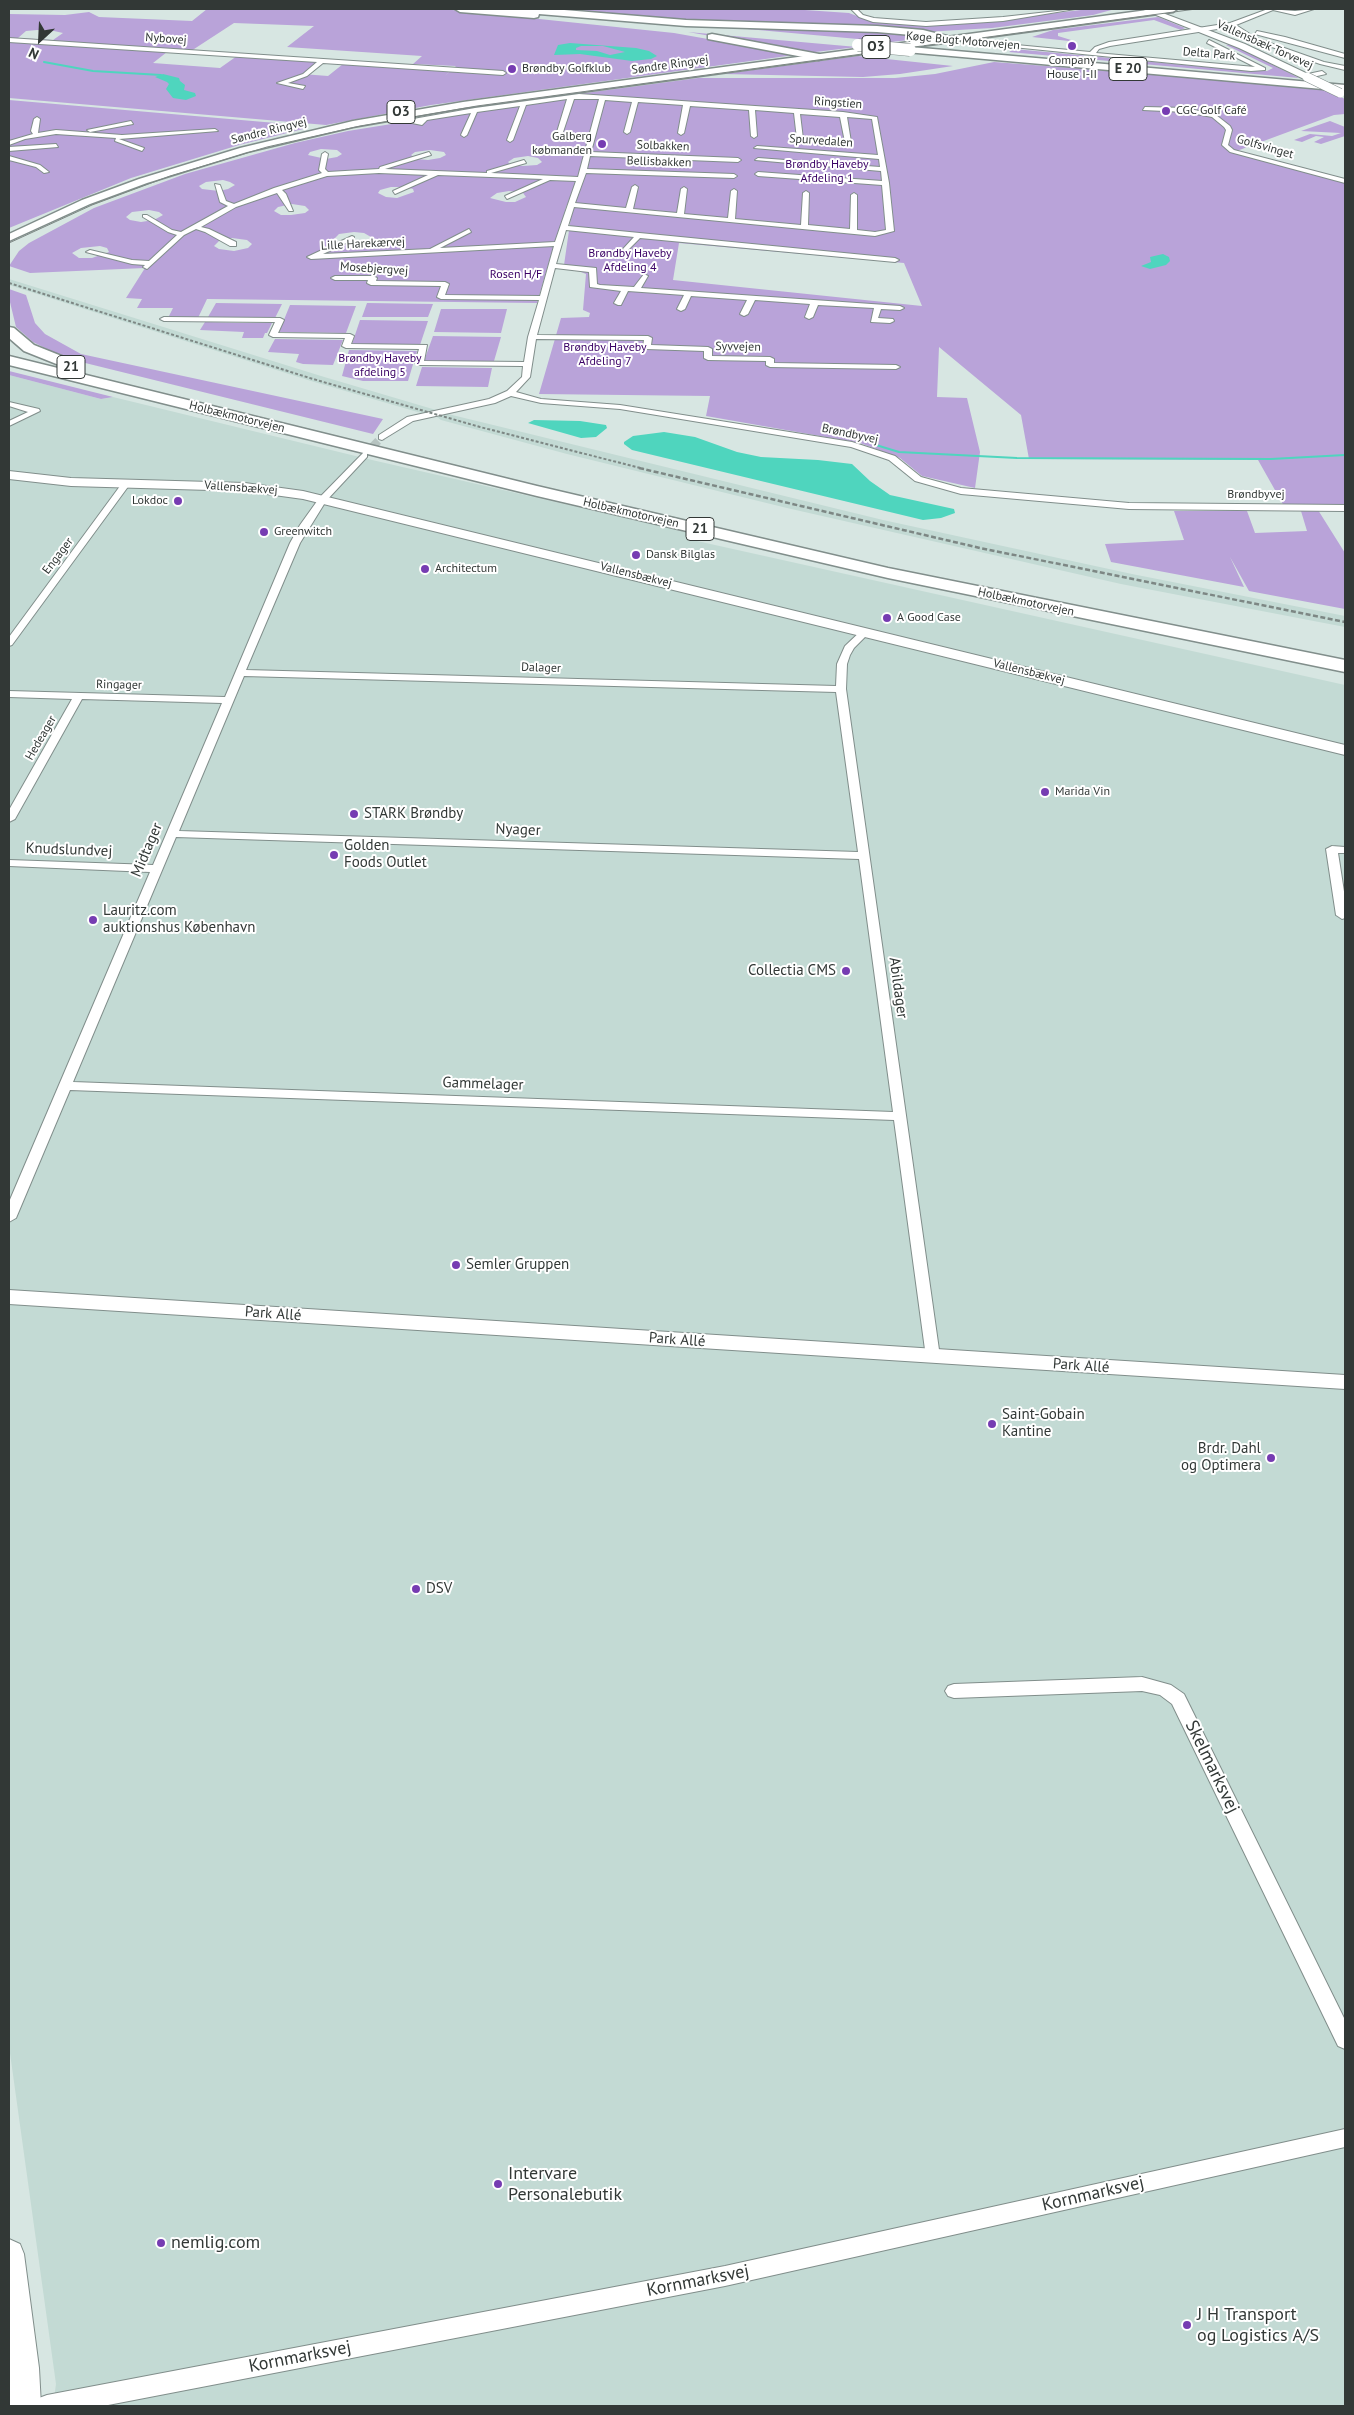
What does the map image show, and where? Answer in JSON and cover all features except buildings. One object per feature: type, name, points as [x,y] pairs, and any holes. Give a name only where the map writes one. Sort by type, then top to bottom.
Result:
[{"type":"highway","points":[[459,9],[700,35],[814,57]]},
{"type":"highway","points":[[459,9],[775,37]]},
{"type":"highway","name":"Køge Bugt Motorvejen","points":[[504,9],[840,41],[924,45],[1337,82]]},
{"type":"highway","points":[[517,9],[686,23],[877,29],[923,33],[944,38]]},
{"type":"highway","points":[[924,45],[944,38]]},
{"type":"highway","name":"Køge Bugt Motorvejen","points":[[840,41],[858,45],[910,50],[1337,82]]},
{"type":"highway","points":[[9,331],[29,348],[59,360],[112,373],[134,382]]},
{"type":"highway","name":"Holbækmotorvejen","points":[[9,352],[559,486],[1033,593],[1345,655]]},
{"type":"highway","name":"Holbækmotorvejen","points":[[9,362],[546,494],[878,570],[1102,618],[1345,666]]},
{"type":"highway","points":[[1033,593],[1345,649]]},
{"type":"highway","points":[[1102,618],[1345,675]]},
{"type":"main road","name":"Søndre Ringvej","points":[[9,238],[86,202],[143,181],[235,152],[317,132],[463,105],[944,38],[1173,9]]},
{"type":"main road","name":"Søndre Ringvej","points":[[9,231],[78,201],[168,169],[241,147],[330,126],[460,103],[814,57],[924,45],[1154,10]]},
{"type":"street","points":[[854,9],[861,16],[873,20],[926,24],[978,22],[1072,9]]},
{"type":"street","points":[[1021,9],[1027,16]]},
{"type":"street","points":[[1273,9],[1295,12],[1311,9]]},
{"type":"street","name":"Delta Park","points":[[1092,54],[1098,48],[1110,43],[1232,25],[1273,9]]},
{"type":"street","name":"Vallensbæk Torvevej","points":[[1154,10],[1337,82]]},
{"type":"street","points":[[972,13],[978,22]]},
{"type":"street","points":[[881,18],[922,17],[926,24]]},
{"type":"street","points":[[1253,32],[1252,25],[1270,18]]},
{"type":"street","points":[[1232,25],[1254,38],[1322,63],[1337,82]]},
{"type":"street","points":[[1243,32],[1283,38],[1345,56]]},
{"type":"street","name":"Nybovej","points":[[9,40],[504,73]]},
{"type":"street","name":"Delta Park","points":[[1006,46],[1251,70],[1263,68],[1209,42]]},
{"type":"street","points":[[303,87],[280,83],[305,74],[321,62]]},
{"type":"street","points":[[560,132],[571,97]]},
{"type":"street","name":"Ringstien","points":[[420,131],[424,120],[474,110],[571,97],[603,97],[843,114],[875,118],[886,183],[890,231],[881,234],[853,232],[570,205]]},
{"type":"street","points":[[382,437],[392,428],[410,419],[482,404],[510,393],[525,379],[532,337],[558,244],[583,170],[603,97]]},
{"type":"street","points":[[628,132],[636,100]]},
{"type":"street","points":[[510,140],[524,103]]},
{"type":"street","points":[[681,133],[687,103]]},
{"type":"street","points":[[752,108],[754,136]]},
{"type":"street","name":"Golfsvinget","points":[[1146,109],[1177,109],[1214,116],[1223,122],[1229,130],[1225,145],[1232,150],[1345,181]]},
{"type":"street","points":[[464,135],[474,110]]},
{"type":"street","points":[[797,111],[800,139]]},
{"type":"street","points":[[843,114],[848,142]]},
{"type":"street","points":[[36,134],[34,131],[37,119]]},
{"type":"street","points":[[10,141],[36,134],[77,132],[131,123]]},
{"type":"street","points":[[77,132],[110,137],[215,131]]},
{"type":"street","points":[[110,137],[142,150]]},
{"type":"street","points":[[9,149],[56,146]]},
{"type":"street","name":"Spurvedalen","points":[[757,148],[882,157]]},
{"type":"street","points":[[325,154],[322,170],[327,174]]},
{"type":"street","points":[[379,172],[387,166],[429,154]]},
{"type":"street","name":"Solbakken","points":[[587,154],[738,160]]},
{"type":"street","points":[[9,158],[38,166],[46,172]]},
{"type":"street","points":[[758,160],[884,169]]},
{"type":"street","points":[[485,175],[524,162]]},
{"type":"street","name":"Bellisbakken","points":[[583,170],[734,176]]},
{"type":"street","points":[[90,252],[148,265],[182,234],[234,206],[276,189],[327,174],[379,172],[580,179]]},
{"type":"street","points":[[395,192],[437,174]]},
{"type":"street","points":[[758,174],[886,183]]},
{"type":"street","points":[[507,198],[549,178]]},
{"type":"street","points":[[217,185],[223,202],[234,206]]},
{"type":"street","points":[[629,210],[635,186]]},
{"type":"street","points":[[276,189],[283,194],[292,210]]},
{"type":"street","points":[[680,215],[684,189]]},
{"type":"street","points":[[731,220],[734,191]]},
{"type":"street","points":[[804,227],[806,193]]},
{"type":"street","points":[[853,232],[854,196]]},
{"type":"street","points":[[145,216],[170,232],[182,234]]},
{"type":"street","points":[[194,227],[207,230],[233,244]]},
{"type":"street","points":[[564,228],[610,230],[638,236],[667,235],[784,246],[896,260]]},
{"type":"street","name":"Lille Harekærvej","points":[[432,251],[469,231]]},
{"type":"street","points":[[627,249],[638,236]]},
{"type":"street","name":"Lille Harekærvej","points":[[352,238],[311,257],[558,244]]},
{"type":"street","points":[[882,259],[888,251]]},
{"type":"street","points":[[552,266],[588,268],[593,270],[594,286],[900,308]]},
{"type":"street","points":[[636,290],[644,276]]},
{"type":"street","name":"Mosebjergvej","points":[[336,278],[372,278],[371,283],[445,284],[440,297],[543,298]]},
{"type":"street","points":[[618,303],[626,289]]},
{"type":"street","points":[[681,309],[689,294]]},
{"type":"street","points":[[744,314],[752,298]]},
{"type":"street","points":[[808,317],[815,302]]},
{"type":"street","points":[[878,307],[874,320],[890,321]]},
{"type":"street","points":[[164,319],[280,320],[273,335],[350,336],[346,346],[424,347],[420,363],[527,364]]},
{"type":"street","name":"Syvvejen","points":[[532,337],[648,338],[647,347],[708,349],[708,358],[770,359],[770,365],[896,367]]},
{"type":"street","name":"Brøndbyvej","points":[[510,393],[541,401],[610,406],[852,445],[892,458],[918,478],[962,491],[1129,506],[1345,508]]},
{"type":"street","points":[[9,404],[36,411],[9,424]]},
{"type":"street","points":[[323,499],[364,455]]},
{"type":"street","name":"Vallensbækvej","points":[[9,475],[64,482],[245,487],[323,499],[1345,749]]},
{"type":"street","name":"Engager","points":[[9,643],[126,484]]},
{"type":"street","name":"Midtager","points":[[9,1218],[295,543],[323,499]]},
{"type":"street","name":"Abildager","points":[[866,631],[850,646],[845,655],[842,664],[841,689],[933,1357]]},
{"type":"street","name":"Dalager","points":[[241,673],[841,689]]},
{"type":"street","name":"Ringager","points":[[9,694],[229,700]]},
{"type":"street","name":"Hedeager","points":[[9,819],[79,696]]},
{"type":"street","name":"Nyager","points":[[172,834],[864,856]]},
{"type":"street","points":[[1342,915],[1332,849],[1345,850]]},
{"type":"street","name":"Knudslundvej","points":[[9,863],[157,869]]},
{"type":"street","name":"Gammelager","points":[[66,1086],[900,1116]]},
{"type":"street","name":"Park Allé","points":[[9,1297],[1345,1382]]},
{"type":"street","name":"Skelmarksvej","points":[[954,1692],[1142,1684],[1165,1690],[1178,1699],[1345,2040]]},
{"type":"street","name":"Kornmarksvej","points":[[47,2406],[724,2276],[1345,2138]]},
{"type":"street","points":[[9,2254],[23,2368],[25,2406]]},
{"type":"shaded area","points":[[570,43],[636,48],[649,51],[657,56],[651,59],[632,61],[580,54],[554,55],[558,45]],"holes":[[[581,46],[603,46],[625,52],[610,55],[597,51],[576,50],[576,48]]]},
{"type":"shaded area","points":[[163,74],[179,78],[185,85],[184,90],[195,93],[196,96],[186,100],[173,98],[166,89],[169,84],[155,77]]},
{"type":"shaded area","points":[[1163,254],[1169,257],[1170,261],[1166,265],[1150,269],[1141,266],[1151,262],[1150,257]]},
{"type":"shaded area","points":[[9,279],[436,410],[421,413],[311,381],[9,285]]},
{"type":"shaded area","points":[[9,375],[101,399],[113,397],[372,460],[695,534],[688,539],[1345,685],[1345,2406],[53,2406],[56,2384],[9,2046]]},
{"type":"shaded area","points":[[444,413],[883,520],[1132,574],[1345,616],[1345,627],[1121,584],[787,508],[567,454],[441,420],[434,415]]},
{"type":"shaded area","points":[[534,420],[580,421],[606,425],[607,428],[596,437],[581,438],[528,423]]},
{"type":"shaded area","points":[[664,432],[695,437],[737,452],[761,457],[852,464],[870,481],[890,495],[954,509],[955,513],[941,518],[923,520],[632,450],[624,444],[633,436]]},
{"type":"green space","name":"Brøndby Golfklub","points":[[207,9],[443,9],[674,33],[792,54],[431,105],[326,125],[9,98],[9,14],[65,15],[89,12],[99,17],[192,21]],"holes":[[[234,23],[314,26],[287,47],[422,56],[413,64],[456,66],[445,76],[450,71],[343,64],[328,76],[302,74],[319,62],[237,56],[220,68],[153,63],[167,52],[191,51]],[[26,31],[54,31],[63,33],[53,40],[18,38]]]},
{"type":"green space","points":[[528,9],[790,9],[849,13],[870,21],[911,25],[966,24],[1089,9],[1115,9],[1093,15],[992,28],[925,32],[695,22]]},
{"type":"green space","points":[[1158,17],[1185,28],[1181,30],[1154,20],[1058,33],[1058,36],[1071,40],[1069,41],[1032,37],[1053,30]]},
{"type":"green space","points":[[725,27],[868,30],[936,37],[891,42]]},
{"type":"green space","points":[[688,32],[857,47],[807,53]]},
{"type":"green space","points":[[1231,44],[1299,78],[1009,52],[1014,49],[1250,71],[1267,71],[1273,68],[1226,45]]},
{"type":"green space","points":[[858,56],[953,66],[900,74],[863,77],[723,74]]},
{"type":"green space","points":[[994,62],[1318,87],[1345,99],[1345,114],[1334,115],[1234,152],[1345,181],[1345,506],[1284,506],[1258,460],[1029,459],[1021,415],[939,347],[937,397],[967,398],[980,452],[975,488],[922,476],[900,458],[860,443],[706,416],[710,396],[539,394],[561,318],[589,317],[590,313],[583,310],[586,274],[564,265],[575,189],[566,207],[556,248],[553,248],[537,303],[207,299],[198,318],[168,318],[173,308],[137,308],[142,299],[126,298],[145,268],[30,273],[9,266],[19,251],[29,243],[94,208],[185,174],[295,143],[348,131],[578,94],[698,78],[895,78],[935,74]],"holes":[[[321,149],[337,150],[342,154],[326,159],[308,155],[310,152]],[[430,150],[444,152],[446,155],[428,160],[417,159],[411,155],[415,152]],[[528,156],[538,158],[542,162],[537,165],[511,165],[508,162],[514,158]],[[223,180],[235,185],[219,191],[202,189],[199,186],[206,182]],[[391,187],[406,187],[413,189],[414,192],[397,198],[386,197],[378,193],[380,190]],[[509,191],[523,193],[526,197],[515,202],[490,198],[497,193]],[[292,204],[305,206],[309,210],[305,213],[281,215],[274,211],[278,207]],[[149,210],[163,215],[154,220],[141,222],[130,220],[126,217],[132,212]],[[354,232],[364,233],[371,237],[368,241],[354,244],[339,243],[334,239],[339,234]],[[232,238],[247,240],[252,244],[248,248],[234,251],[219,249],[214,246],[219,241]],[[679,243],[904,263],[922,306],[673,280]],[[100,246],[107,248],[109,252],[92,258],[79,258],[72,253],[81,248]]]},
{"type":"green space","points":[[9,100],[299,125],[303,129],[239,145],[131,178],[9,228]]},
{"type":"green space","points":[[1330,121],[1345,127],[1345,136],[1321,144],[1314,142],[1324,137],[1316,136],[1302,142],[1294,140],[1310,134],[1332,136],[1341,133],[1301,131]]},
{"type":"green space","points":[[9,289],[26,295],[35,323],[45,334],[81,354],[383,419],[373,434],[65,358],[33,342],[16,327],[9,298]]},
{"type":"green space","points":[[216,303],[282,304],[275,318],[208,317]]},
{"type":"green space","name":"Brøndby Haveby afdeling 5","points":[[367,303],[433,304],[428,317],[362,317]]},
{"type":"green space","name":"Brøndby Haveby afdeling 5","points":[[290,305],[356,306],[346,333],[279,332]]},
{"type":"green space","name":"Brøndby Haveby afdeling 5","points":[[441,309],[507,309],[501,333],[434,332]]},
{"type":"green space","name":"Brøndby Haveby afdeling 5","points":[[360,320],[428,321],[420,345],[352,344]]},
{"type":"green space","points":[[205,322],[272,323],[263,338],[242,338],[244,332],[200,330]]},
{"type":"green space","name":"Brøndby Haveby afdeling 5","points":[[433,336],[501,337],[494,361],[424,361]]},
{"type":"green space","name":"Brøndby Haveby afdeling 5","points":[[275,339],[343,340],[333,365],[303,364],[296,362],[299,354],[268,352]]},
{"type":"green space","name":"Brøndby Haveby afdeling 5","points":[[349,350],[417,351],[408,381],[363,381],[342,376]]},
{"type":"green space","name":"Brøndby Haveby afdeling 5","points":[[422,367],[492,368],[488,387],[416,386]]},
{"type":"green space","points":[[9,371],[113,397],[101,399],[9,375]]},
{"type":"green space","points":[[1318,510],[1345,553],[1345,609],[1249,591],[1230,557],[1244,587],[1111,562],[1105,544],[1184,540],[1174,511],[1247,511],[1255,533],[1307,531],[1301,511]]},
{"type":"waterway","points":[[44,62],[93,71],[161,75]]},
{"type":"waterway","points":[[876,445],[899,452],[1017,458],[1271,459],[1345,455]]},
{"type":"tunnel","points":[[364,455],[382,437]]},
{"type":"tram line","points":[[9,243],[92,205],[170,176],[267,147],[360,126],[477,106],[1196,9]]},
{"type":"railway","points":[[9,283],[313,379],[480,427],[644,469]]},
{"type":"railway","points":[[639,468],[980,548],[1345,622]]},
{"type":"place","name":"Company House I-II","points":[[1072,46]]},
{"type":"place","name":"Brøndby Golfklub","points":[[512,69]]},
{"type":"place","name":"CGC Golf Café","points":[[1166,111]]},
{"type":"place","name":"Galberg købmanden","points":[[602,144]]},
{"type":"place","name":"Lokdoc","points":[[178,501]]},
{"type":"place","name":"Greenwitch","points":[[264,532]]},
{"type":"place","name":"Dansk Bilglas","points":[[636,555]]},
{"type":"place","name":"Architectum","points":[[425,569]]},
{"type":"place","name":"A Good Case","points":[[887,618]]},
{"type":"place","name":"Marida Vin","points":[[1045,792]]},
{"type":"place","name":"STARK Brøndby","points":[[354,814]]},
{"type":"place","name":"Golden Foods Outlet","points":[[334,855]]},
{"type":"place","name":"Lauritz.com auktionshus København","points":[[93,920]]},
{"type":"place","name":"Collectia CMS","points":[[846,971]]},
{"type":"place","name":"Semler Gruppen","points":[[456,1265]]},
{"type":"place","name":"Saint-Gobain Kantine","points":[[992,1424]]},
{"type":"place","name":"Brdr. Dahl og Optimera","points":[[1271,1458]]},
{"type":"place","name":"DSV","points":[[416,1589]]},
{"type":"place","name":"Intervare Personalebutik","points":[[498,2184]]},
{"type":"place","name":"nemlig.com","points":[[161,2243]]},
{"type":"place","name":"J H Transport og Logistics A/S","points":[[1187,2325]]},
{"type":"park label","name":"Brøndby Haveby Afdeling 1","points":[[827,172]]},
{"type":"park label","name":"Brøndby Haveby Afdeling 4","points":[[630,261]]},
{"type":"park label","name":"Rosen H/F","points":[[516,275]]},
{"type":"park label","name":"Brøndby Haveby Afdeling 7","points":[[605,355]]}]
